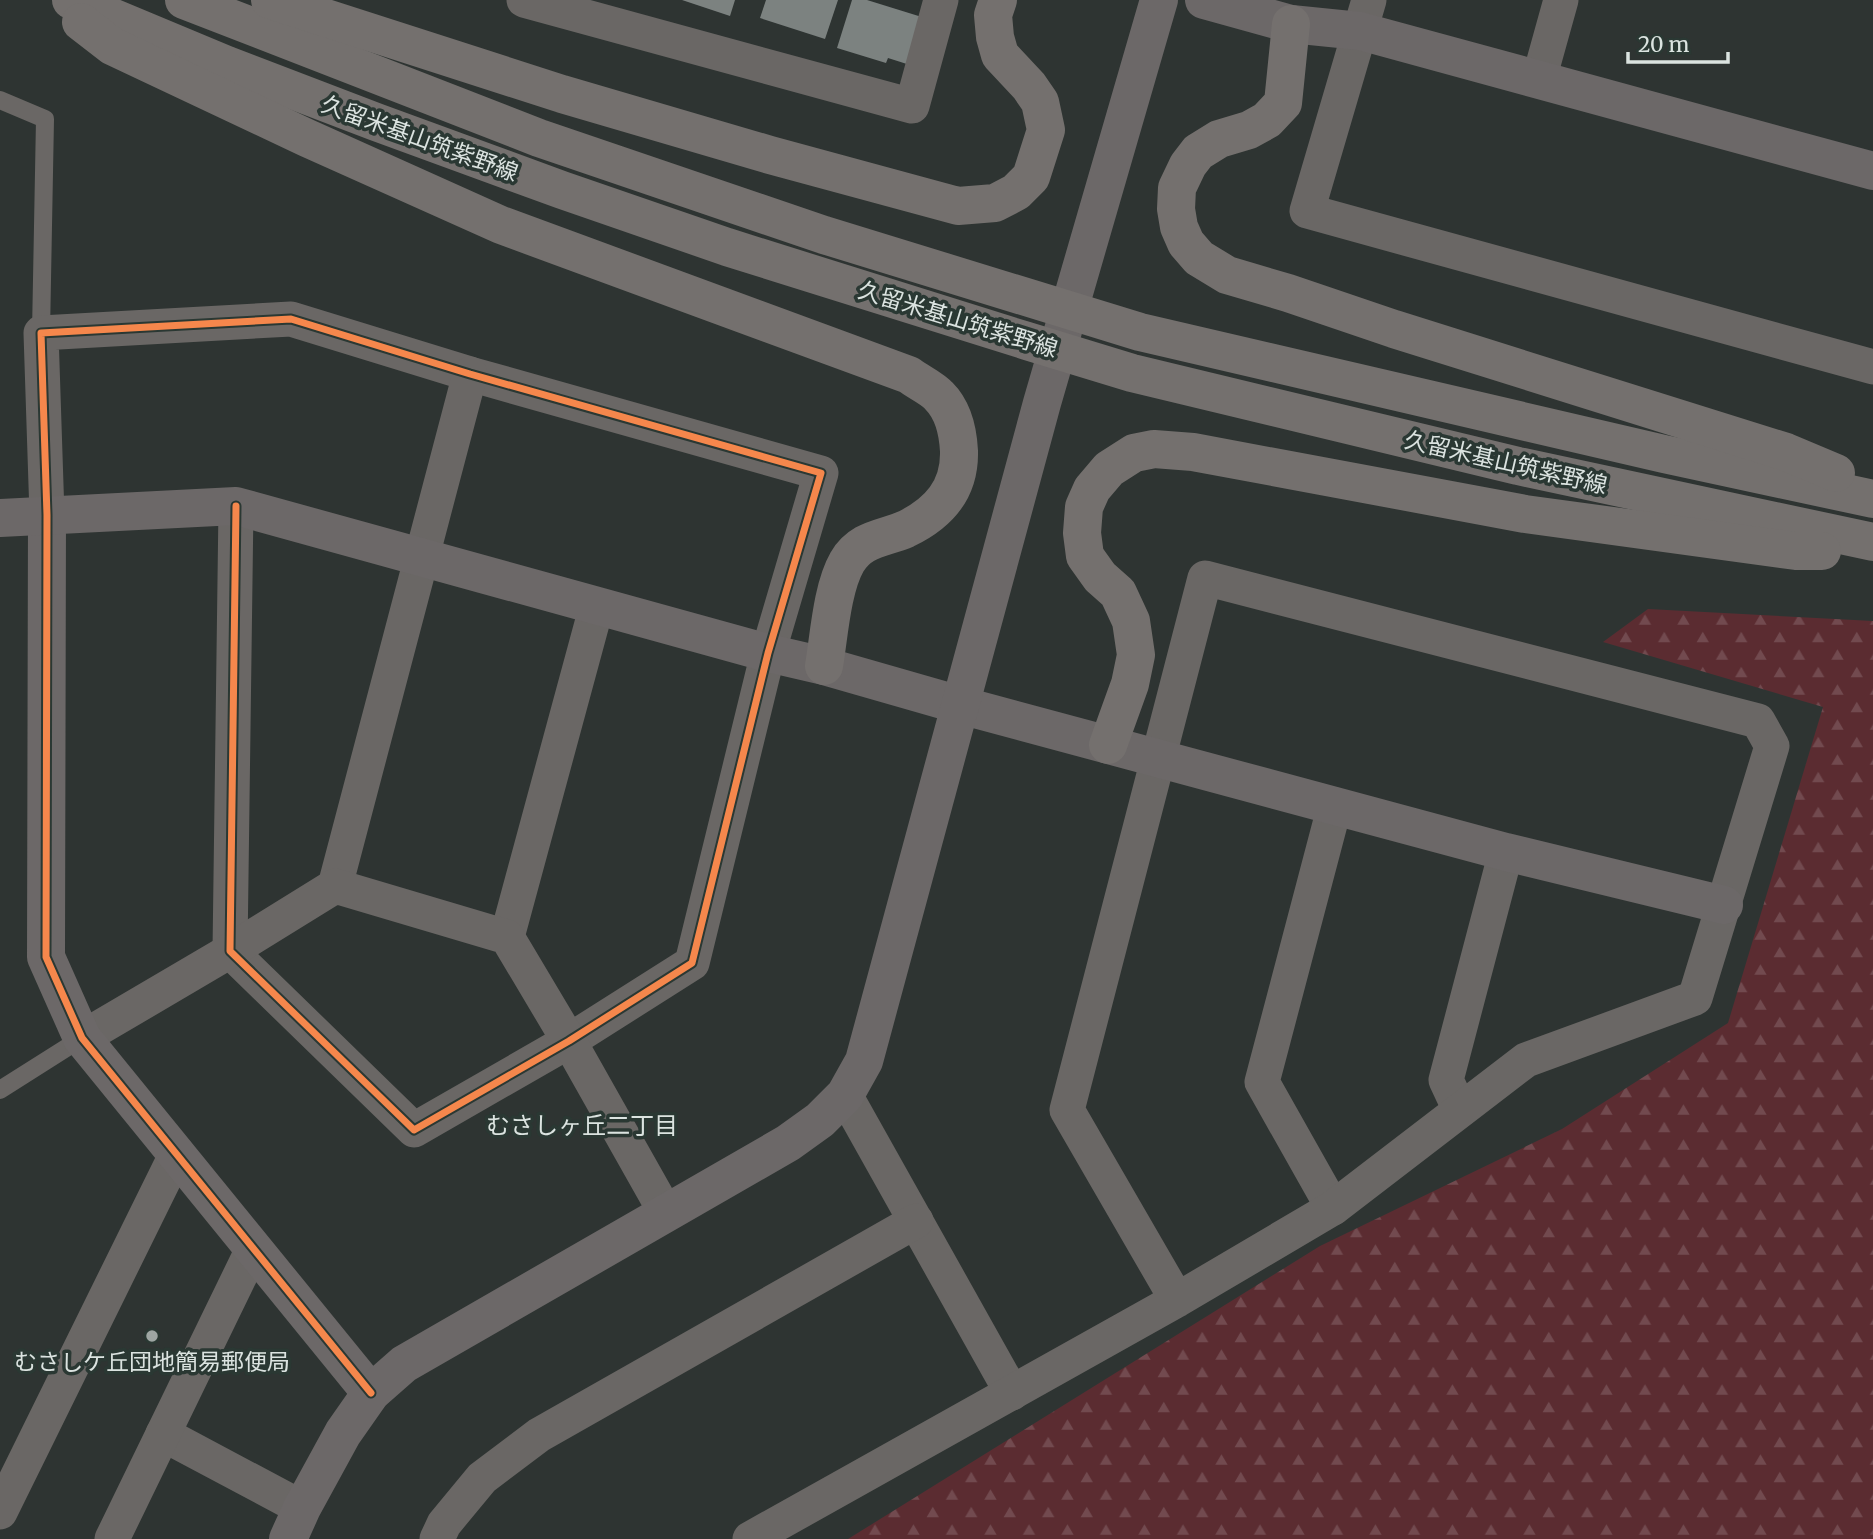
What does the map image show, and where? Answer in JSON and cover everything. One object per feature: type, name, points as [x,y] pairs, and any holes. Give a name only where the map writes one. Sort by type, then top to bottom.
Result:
[{"type":"main road","points":[[52,0],[113,46],[489,220],[909,375],[939,396],[953,418],[958,442],[959,461],[953,488],[940,507],[906,529],[866,542],[847,561],[836,591],[824,666]]},
{"type":"main road","name":"久留米基山筑紫野線","points":[[71,0],[227,65],[562,190],[727,247],[1132,373],[1505,463],[1873,542]]},
{"type":"main road","name":"久留米基山筑紫野線","points":[[184,0],[539,138],[824,235],[1140,332],[1664,454],[1873,499]]},
{"type":"main road","points":[[270,0],[562,94],[958,206],[995,203],[1016,192],[1031,177],[1046,130],[1040,102],[1000,55],[993,15],[998,0]]},
{"type":"main road","points":[[1291,24],[1283,103],[1267,120],[1249,130],[1219,139],[1198,152],[1177,188],[1178,227],[1186,243],[1199,258],[1227,275],[1786,452],[1873,488]]},
{"type":"main road","points":[[1108,745],[1130,684],[1136,655],[1131,621],[1118,593],[1100,577],[1085,556],[1084,507],[1092,489],[1109,469],[1134,453],[1154,449],[1193,452],[1525,514],[1796,551],[1873,550]]},
{"type":"street","points":[[524,0],[912,106],[941,0]]},
{"type":"street","points":[[163,1434],[295,1524],[343,1433],[371,1393],[404,1364],[788,1143],[820,1120],[845,1096],[864,1061],[1042,403],[1159,0]]},
{"type":"street","points":[[1204,0],[1291,24],[1364,15],[1539,79],[1872,168]]},
{"type":"street","points":[[1539,79],[1561,0]]},
{"type":"street","points":[[1364,15],[1307,211],[1873,367]]},
{"type":"street","points":[[236,506],[230,951],[414,1130],[569,1041],[692,963],[768,653],[821,473],[470,374],[292,319],[41,333],[47,515],[46,957],[82,1038],[371,1393]]},
{"type":"street","points":[[82,1038],[335,886],[470,374]]},
{"type":"street","points":[[0,518],[236,506],[1506,852],[1724,905]]},
{"type":"street","points":[[754,1538],[1177,1300],[1333,1208],[1526,1059],[1695,998],[1772,746],[1758,721],[1205,578],[1067,1110],[1177,1300]]},
{"type":"street","points":[[507,937],[597,605]]},
{"type":"street","points":[[1333,1208],[1262,1082],[1335,805]]},
{"type":"street","points":[[1460,1110],[1446,1080],[1506,852]]},
{"type":"street","points":[[335,886],[507,937],[666,1213]]},
{"type":"street","points":[[845,1096],[1012,1393]]},
{"type":"street","points":[[0,1512],[177,1153]]},
{"type":"street","points":[[437,1539],[444,1524],[482,1478],[539,1435],[916,1221]]},
{"type":"street","points":[[111,1539],[253,1249]]},
{"type":"lane","points":[[0,100],[45,119],[41,333]]},
{"type":"lane","points":[[0,1090],[82,1038]]},
{"type":"green space","points":[[1648,609],[1873,621],[1873,1539],[848,1539],[1320,1246],[1562,1129],[1728,1023],[1823,707],[1603,642]]},
{"type":"building","points":[[682,0],[735,0],[730,16]]},
{"type":"building","points":[[766,0],[838,0],[825,39],[760,18]]},
{"type":"building","points":[[852,0],[867,0],[925,18],[910,65],[888,58],[886,63],[837,48]]},
{"type":"cycle path","points":[[236,506],[230,951],[414,1130],[569,1041],[692,963],[768,653],[821,473],[470,374],[291,319],[41,333],[47,515],[46,957],[82,1038],[371,1393]]},
{"type":"place","name":"むさしケ丘団地簡易郵便局","points":[[152,1336]]},
{"type":"district","name":"むさしヶ丘二丁目","points":[[582,1125]]}]
